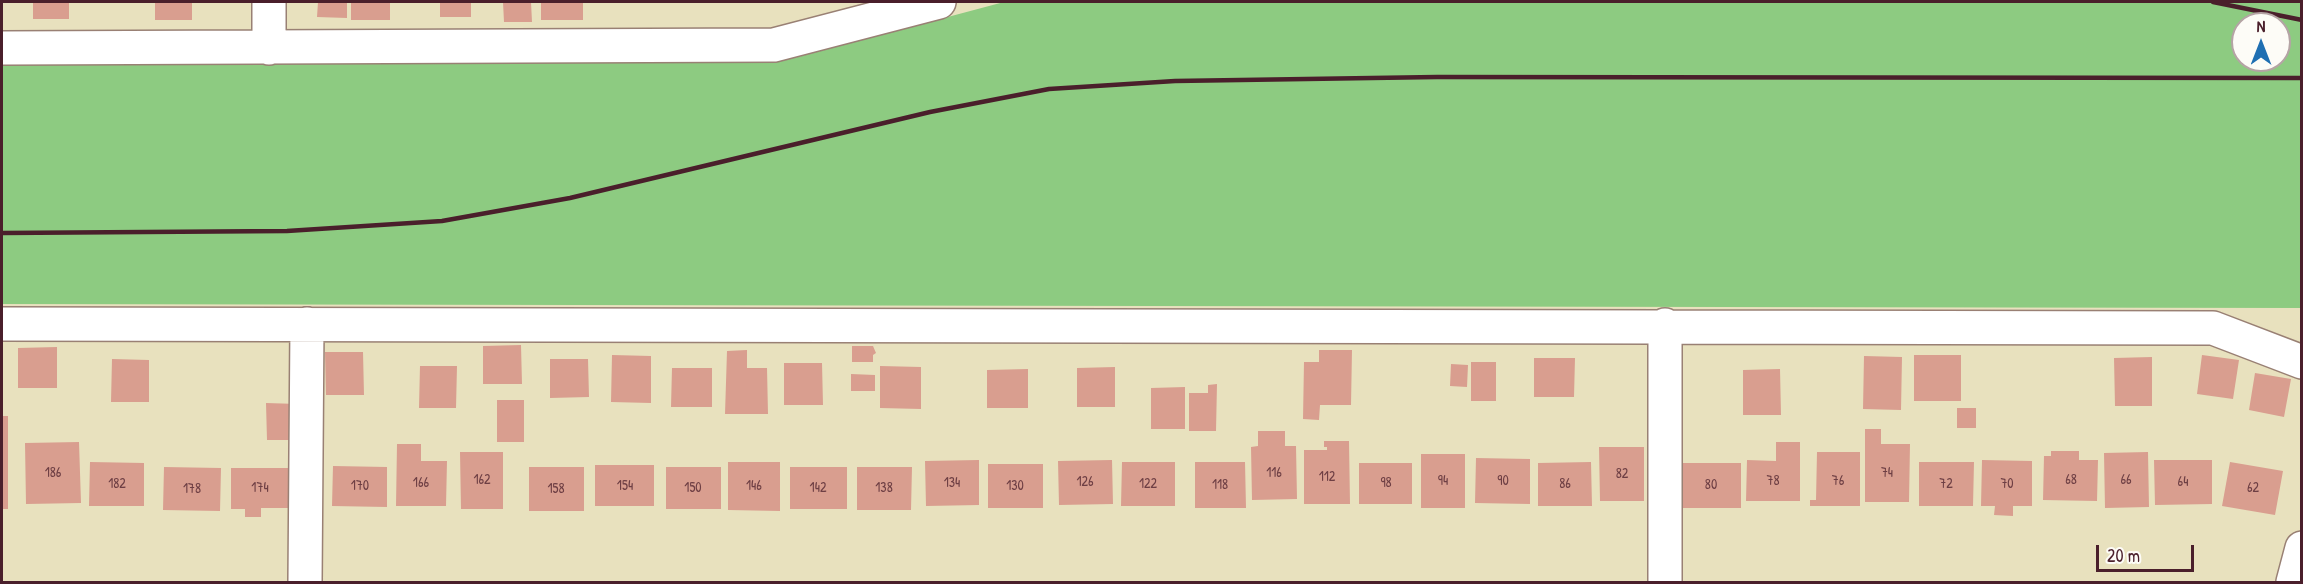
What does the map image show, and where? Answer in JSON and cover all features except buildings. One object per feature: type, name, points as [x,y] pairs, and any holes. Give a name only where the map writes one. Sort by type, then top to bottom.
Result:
[{"type":"lane","points":[[269,2],[269,48]]},
{"type":"lane","points":[[2,48],[774,45],[939,2]]},
{"type":"lane","points":[[2,324],[1665,325],[2213,328],[2301,362]]},
{"type":"lane","points":[[305,582],[307,324]]},
{"type":"lane","points":[[1665,325],[1665,582]]},
{"type":"lane","points":[[2293,582],[2301,548]]},
{"type":"green space","points":[[1004,2],[2301,2],[2301,308],[2,304],[2,65],[794,58]]},
{"type":"railway","points":[[2213,2],[2302,20]]},
{"type":"railway","points":[[2,233],[287,231],[442,221],[570,198],[930,112],[1049,89],[1175,81],[1437,77],[2302,78]]}]
